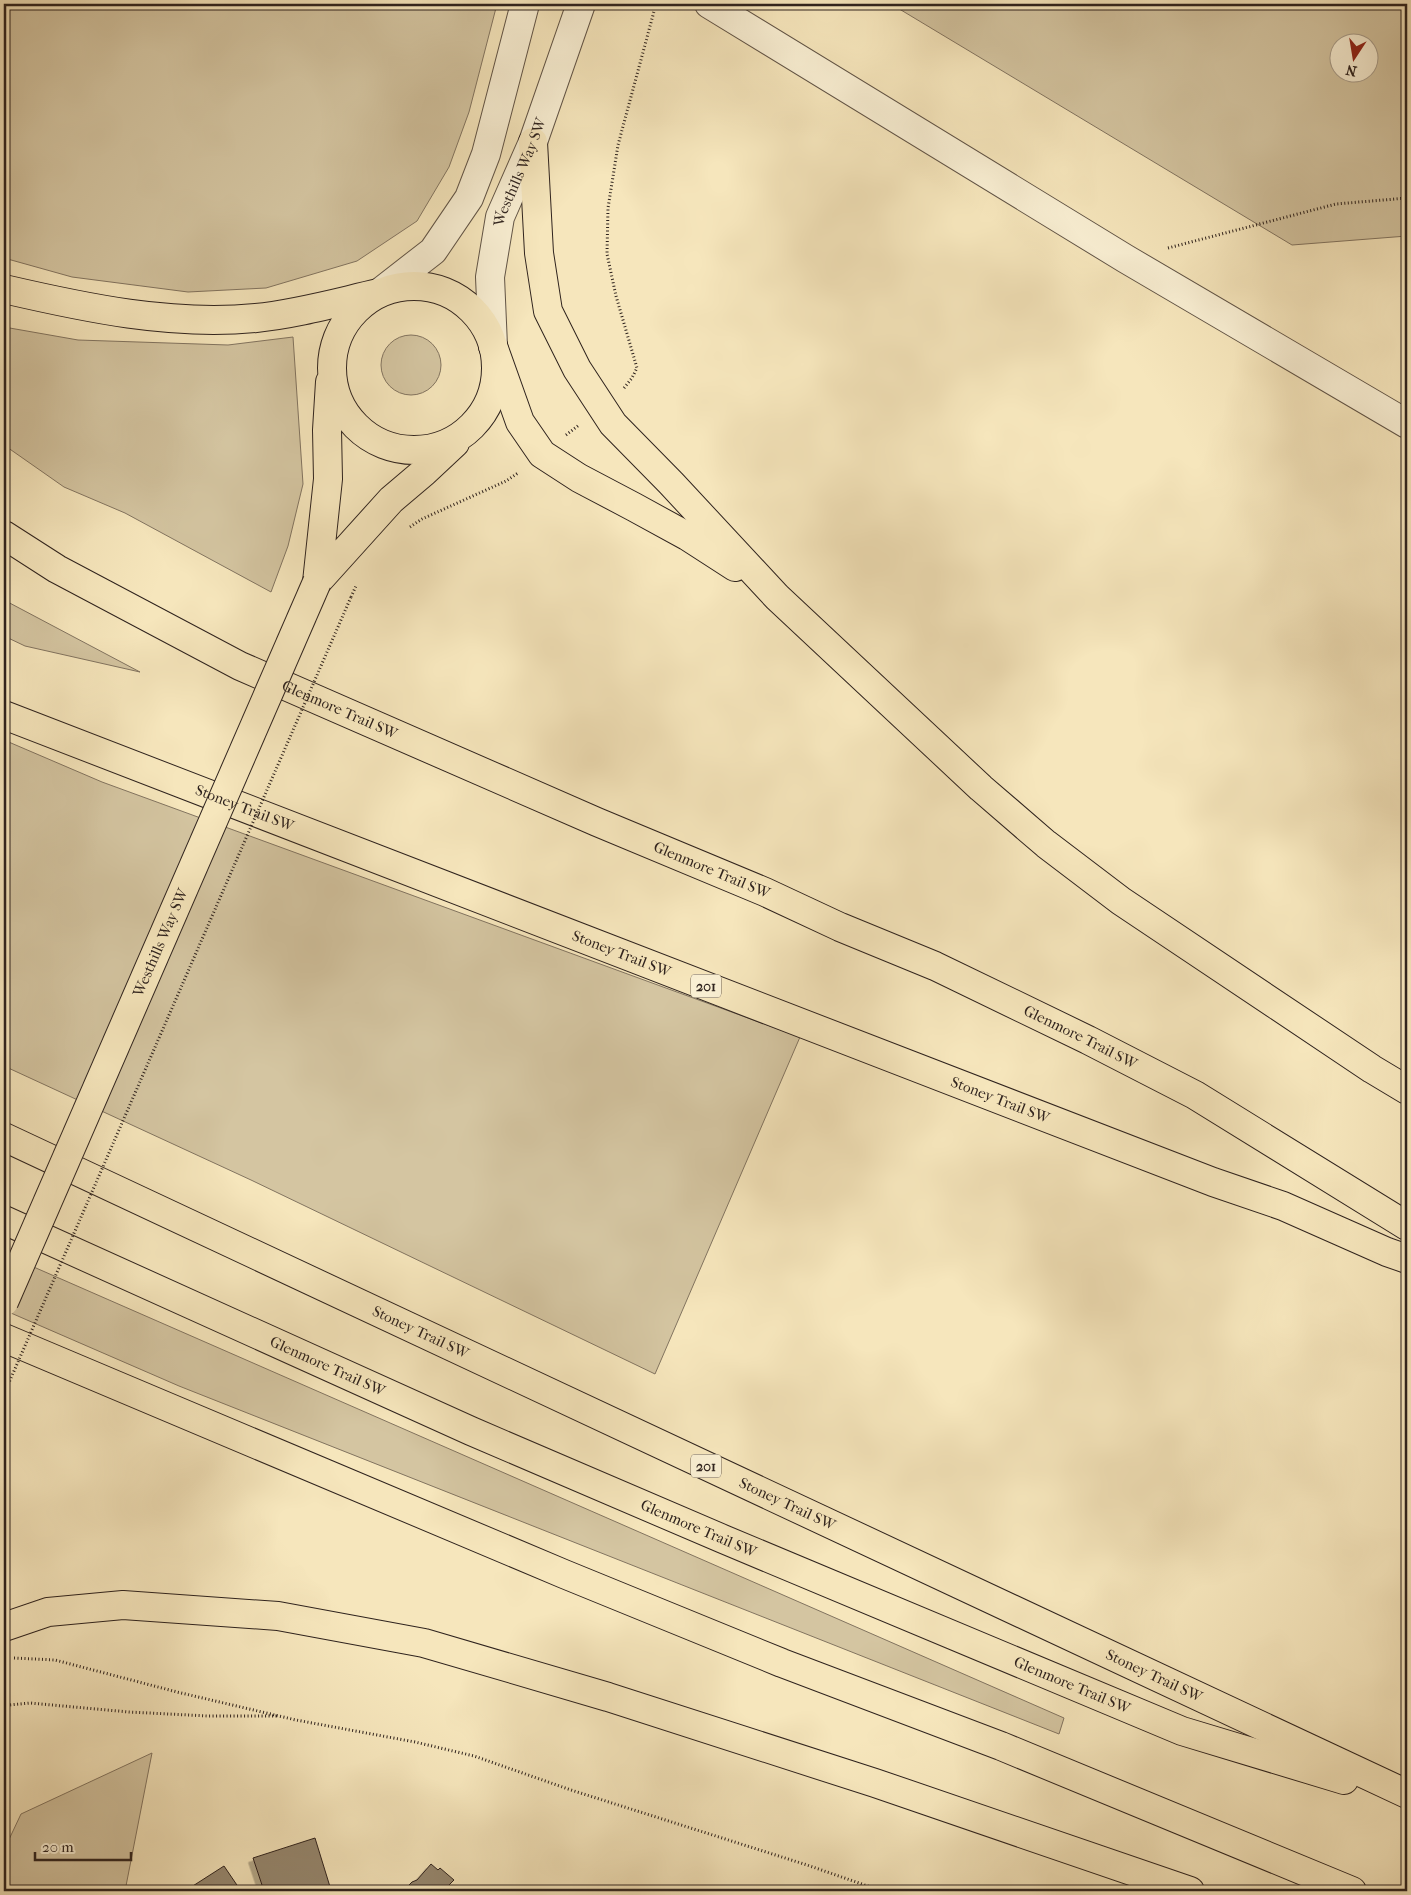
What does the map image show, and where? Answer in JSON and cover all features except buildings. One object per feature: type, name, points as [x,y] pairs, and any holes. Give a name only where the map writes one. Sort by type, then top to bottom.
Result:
[{"type":"main road","points":[[534,142],[538,253],[548,311],[577,369],[613,424],[671,483],[777,597],[981,788],[1046,844],[1121,901],[1372,1069],[1407,1090]]},
{"type":"main road","points":[[4,289],[100,309],[152,316],[205,320],[257,318],[306,310],[401,287],[421,286],[441,290],[458,299],[474,312],[486,328],[520,422],[542,454],[579,478],[687,536],[777,597]]},
{"type":"main road","points":[[379,293],[360,306],[345,323],[335,344],[331,366],[336,394],[349,418],[370,438],[396,448],[424,450],[451,442],[473,425],[489,402],[496,374],[493,346]]},
{"type":"main road","name":"Westhills Way SW","points":[[4,1302],[317,582],[328,479],[326,430],[331,366]]},
{"type":"main road","name":"Westhills Way SW","points":[[317,582],[391,500],[424,472],[473,425]]},
{"type":"main road","name":"Glenmore Trail SW","points":[[4,535],[57,569],[240,666],[597,822],[765,892],[840,927],[935,966],[1088,1040],[1195,1095],[1407,1226]]},
{"type":"main road","name":"Stoney Trail SW","points":[[4,715],[1212,1182],[1283,1206],[1407,1259]]},
{"type":"main road","name":"Stoney Trail SW","points":[[4,1137],[1407,1794]]},
{"type":"main road","name":"Glenmore Trail SW","points":[[4,1220],[471,1430],[741,1547],[1172,1728],[1407,1799]]},
{"type":"main road","points":[[4,1338],[573,1578],[782,1663],[1001,1746],[1352,1891]]},
{"type":"main road","points":[[4,1626],[48,1612],[123,1605],[278,1616],[424,1643],[608,1697],[856,1777],[1190,1891]]},
{"type":"street","points":[[379,293],[433,250],[468,198],[486,154],[525,4]]},
{"type":"street","name":"Westhills Way SW","points":[[493,346],[490,277],[500,217],[534,142],[581,4]]},
{"type":"street","points":[[709,4],[1126,259],[1407,424]]},
{"type":"path","points":[[622,390],[632,378],[637,368],[616,296],[607,254],[608,208],[618,145],[656,4]]},
{"type":"path","points":[[1126,259],[1336,204],[1407,198]]},
{"type":"path","points":[[565,436],[584,421]]},
{"type":"path","points":[[406,529],[422,519],[506,481],[525,467]]},
{"type":"path","points":[[4,1394],[360,579]]},
{"type":"path","points":[[4,1672],[8,1657],[54,1660],[177,1692],[474,1756],[571,1790],[807,1865],[882,1891]]},
{"type":"path","points":[[4,1708],[9,1705],[30,1702],[129,1712],[208,1716],[283,1716]]},
{"type":"shaded area","points":[[4,4],[497,4],[469,112],[449,167],[417,221],[357,261],[266,288],[188,292],[72,277],[4,258]]},
{"type":"shaded area","points":[[891,4],[1407,4],[1407,236],[1292,245]]},
{"type":"shaded area","points":[[4,327],[78,340],[228,345],[293,337],[303,484],[288,546],[271,592],[125,513],[64,487],[4,445]]},
{"type":"shaded area","points":[[405,335],[417,335],[428,340],[436,348],[441,359],[439,377],[428,390],[417,395],[405,395],[394,390],[386,382],[381,371],[381,359],[386,348],[394,340]]},
{"type":"shaded area","points":[[4,600],[140,672],[25,646],[4,636]]},
{"type":"shaded area","points":[[4,740],[102,782],[800,1037],[655,1374],[251,1180],[4,1066]]},
{"type":"shaded area","points":[[4,1254],[1064,1718],[1059,1734],[179,1386],[4,1310]]},
{"type":"shaded area","points":[[152,1753],[125,1891],[4,1891],[4,1850],[21,1814]]}]
